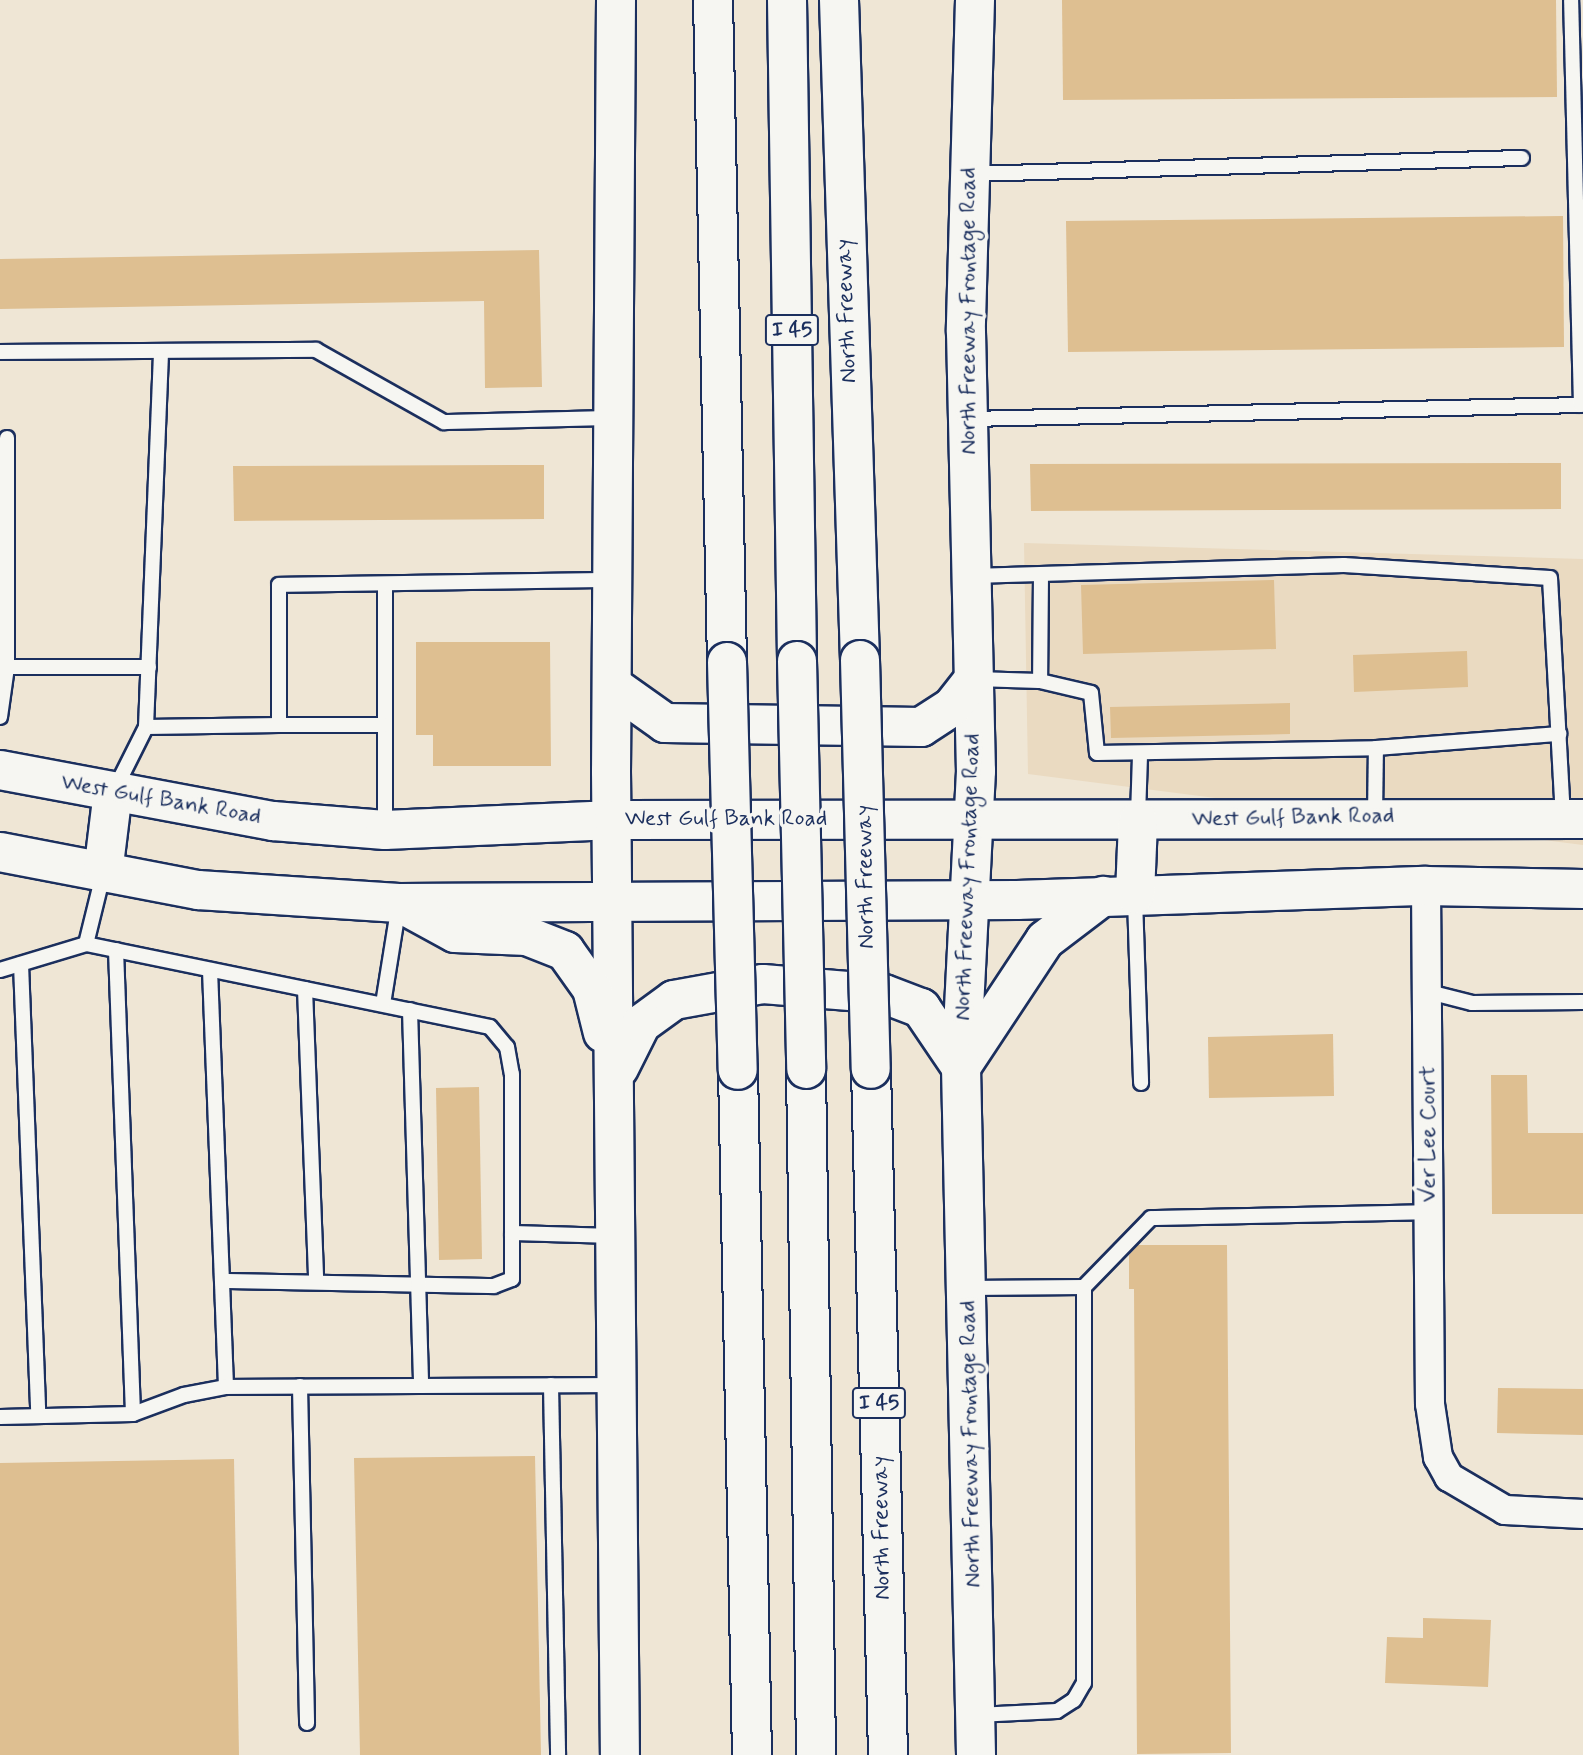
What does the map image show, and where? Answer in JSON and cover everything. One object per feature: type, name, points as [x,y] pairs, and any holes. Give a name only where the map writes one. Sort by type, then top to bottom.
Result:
[{"type":"main road","points":[[617,0],[613,686],[620,1755]]},
{"type":"main road","name":"I 45","points":[[787,0],[816,1755]]},
{"type":"main road","name":"North Freeway","points":[[838,0],[860,660],[888,1755]]},
{"type":"main road","name":"North Freeway Frontage Road","points":[[975,0],[967,419],[974,679],[972,818],[966,901],[961,1067],[976,1755]]},
{"type":"main road","points":[[713,2],[752,1747]]},
{"type":"main road","points":[[613,686],[665,723],[920,727],[952,707],[974,679]]},
{"type":"main road","name":"West Gulf Bank Road","points":[[0,770],[273,821],[385,830],[614,820],[972,818],[1138,821],[1376,816],[1573,819]]},
{"type":"main road","points":[[103,873],[113,792]]},
{"type":"main road","points":[[615,1079],[630,1039],[656,1011],[696,993],[763,984],[884,994],[921,1008],[961,1067],[1045,940],[1119,895],[1138,821]]},
{"type":"main road","points":[[0,852],[103,873],[283,899],[399,903],[615,899],[966,901],[1426,886],[1583,889]]},
{"type":"main road","points":[[399,903],[455,933],[527,936],[565,951],[592,989],[615,1079]]},
{"type":"street","name":"Ver Lee Court","points":[[1426,886],[1432,1429],[1449,1477],[1505,1510],[1583,1514]]},
{"type":"lane","points":[[967,419],[1581,405],[1571,0]]},
{"type":"lane","points":[[970,174],[1522,158]]},
{"type":"lane","points":[[0,352],[316,350],[444,422],[613,418]]},
{"type":"lane","points":[[113,792],[146,727],[161,351]]},
{"type":"lane","points":[[0,717],[7,667],[7,438]]},
{"type":"lane","points":[[970,576],[1344,565],[1550,578],[1559,734],[1573,819]]},
{"type":"lane","points":[[1040,681],[1041,575]]},
{"type":"lane","points":[[279,726],[279,585],[613,580]]},
{"type":"lane","points":[[385,584],[385,830]]},
{"type":"lane","points":[[7,667],[149,667]]},
{"type":"lane","points":[[974,679],[1040,681],[1091,693],[1097,753],[1140,755],[1376,748],[1559,734]]},
{"type":"lane","points":[[146,727],[385,726]]},
{"type":"lane","points":[[1376,748],[1376,816]]},
{"type":"lane","points":[[1138,821],[1140,755]]},
{"type":"lane","points":[[86,944],[103,873]]},
{"type":"lane","points":[[1119,895],[1141,1083]]},
{"type":"lane","points":[[383,1004],[399,903]]},
{"type":"lane","points":[[0,970],[86,944],[490,1027],[507,1047],[512,1074],[512,1279],[494,1286],[222,1281]]},
{"type":"lane","points":[[116,950],[133,1414]]},
{"type":"lane","points":[[21,964],[38,1416]]},
{"type":"lane","points":[[210,970],[226,1387]]},
{"type":"lane","points":[[305,989],[316,1282]]},
{"type":"lane","points":[[1429,992],[1472,1003],[1583,1002]]},
{"type":"lane","points":[[410,1010],[421,1386]]},
{"type":"lane","points":[[976,1715],[1057,1712],[1074,1700],[1084,1683],[1084,1287],[1151,1218],[1429,1212]]},
{"type":"lane","points":[[512,1233],[616,1236]]},
{"type":"lane","points":[[967,1289],[1084,1287]]},
{"type":"lane","points":[[551,1385],[558,1755]]},
{"type":"lane","points":[[0,1417],[133,1414],[184,1395],[226,1387],[617,1385]]},
{"type":"lane","points":[[300,1387],[307,1723]]},
{"type":"shaded area","points":[[1024,543],[1583,559],[1583,845],[1028,774]]},
{"type":"building","points":[[1062,0],[1556,0],[1557,97],[1063,100]]},
{"type":"building","points":[[1563,216],[1564,347],[1068,352],[1066,221]]},
{"type":"building","points":[[539,250],[542,387],[485,388],[484,301],[0,309],[0,259]]},
{"type":"building","points":[[1561,463],[1561,509],[1031,511],[1030,464]]},
{"type":"building","points":[[544,465],[544,519],[234,521],[233,466]]},
{"type":"building","points":[[1274,580],[1276,649],[1083,654],[1081,585]]},
{"type":"building","points":[[416,642],[550,642],[551,766],[433,766],[433,735],[416,735]]},
{"type":"building","points":[[1467,651],[1468,687],[1354,692],[1353,655]]},
{"type":"building","points":[[1290,703],[1290,734],[1111,738],[1110,707]]},
{"type":"building","points":[[1333,1034],[1334,1096],[1209,1098],[1208,1037]]},
{"type":"building","points":[[1491,1075],[1527,1075],[1528,1133],[1583,1133],[1583,1214],[1492,1214]]},
{"type":"building","points":[[479,1087],[482,1259],[439,1260],[436,1088]]},
{"type":"building","points":[[1138,1245],[1227,1245],[1231,1753],[1137,1754],[1134,1289],[1129,1289],[1129,1255]]},
{"type":"building","points":[[1498,1388],[1583,1389],[1583,1435],[1497,1433]]},
{"type":"building","points":[[535,1456],[541,1755],[360,1755],[354,1458]]},
{"type":"building","points":[[234,1459],[239,1755],[0,1755],[0,1463]]},
{"type":"building","points":[[1423,1618],[1491,1620],[1488,1687],[1385,1683],[1387,1637],[1423,1638]]}]
